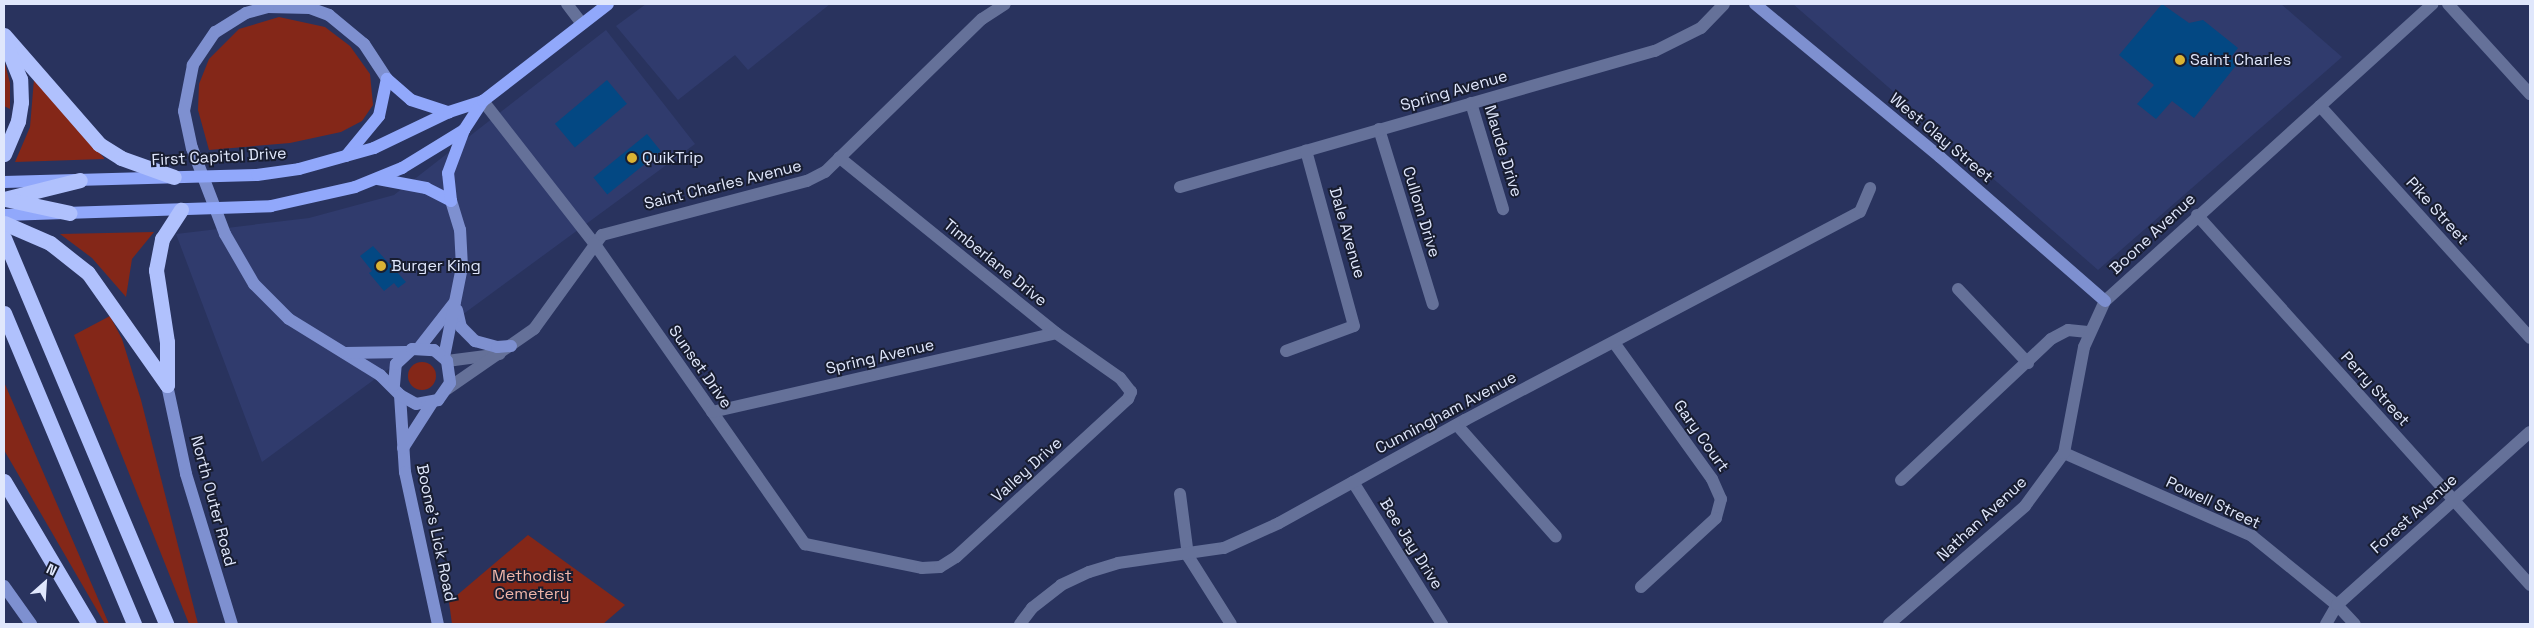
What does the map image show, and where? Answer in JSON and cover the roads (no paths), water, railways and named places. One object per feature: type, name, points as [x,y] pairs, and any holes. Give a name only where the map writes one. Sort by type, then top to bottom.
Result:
[{"type":"highway","points":[[4,36],[98,144],[121,158],[180,177]]},
{"type":"highway","points":[[4,41],[18,72],[21,102],[18,121],[4,154]]},
{"type":"highway","points":[[4,199],[80,180]]},
{"type":"highway","points":[[18,196],[70,213]]},
{"type":"highway","points":[[167,385],[167,342],[156,270],[162,239],[181,210]]},
{"type":"highway","points":[[4,223],[37,236],[88,273],[167,385]]},
{"type":"highway","points":[[4,238],[166,624]]},
{"type":"highway","points":[[4,313],[134,624]]},
{"type":"highway","points":[[4,481],[89,624]]},
{"type":"main road","name":"First Capitol Drive","points":[[70,213],[234,209],[315,199],[378,179],[464,130],[483,101],[608,4]]},
{"type":"main road","points":[[344,158],[379,116],[387,79],[411,100],[449,112]]},
{"type":"main road","name":"First Capitol Drive","points":[[80,180],[221,176],[299,169],[344,158],[405,136],[449,112],[483,101]]},
{"type":"main road","points":[[451,202],[448,173],[464,130]]},
{"type":"main road","points":[[378,179],[426,188],[451,202]]},
{"type":"main road","points":[[4,215],[18,196]]},
{"type":"street","points":[[568,4],[582,24]]},
{"type":"street","name":"Saint Charles Avenue","points":[[447,389],[500,354],[534,328],[594,243],[610,230],[806,181],[826,172],[839,157],[982,19],[1005,4]]},
{"type":"street","name":"Spring Avenue","points":[[1180,187],[1678,42],[1702,28],[1724,4]]},
{"type":"street","name":"West Clay Street","points":[[1754,4],[1940,157],[2104,300]]},
{"type":"street","name":"Boone Avenue","points":[[2088,332],[2104,300],[2432,4]]},
{"type":"street","points":[[2448,4],[2530,94]]},
{"type":"street","points":[[387,79],[364,44],[329,15],[310,8],[268,6],[246,12],[216,32],[193,65],[184,95],[192,148],[240,263],[268,300],[289,319],[345,353],[416,404],[432,403],[447,389],[450,375],[446,359],[456,300],[462,246],[451,202]]},
{"type":"street","name":"Sunset Drive","points":[[483,101],[594,243],[805,544],[922,568],[940,567]]},
{"type":"street","name":"Maude Drive","points":[[1471,103],[1503,209]]},
{"type":"street","name":"Pike Street","points":[[2320,106],[2530,338]]},
{"type":"street","name":"Cullom Drive","points":[[1379,129],[1433,304]]},
{"type":"street","name":"Dale Avenue","points":[[1286,351],[1354,326],[1306,150]]},
{"type":"street","name":"Timberlane Drive","points":[[839,157],[1056,333],[1120,378],[1130,392]]},
{"type":"street","name":"Cunningham Avenue","points":[[1020,624],[1032,608],[1061,585],[1089,572],[1118,563],[1188,556],[1248,538],[1456,425],[1615,344],[1860,212],[1870,188]]},
{"type":"street","name":"Perry Street","points":[[2197,215],[2530,585]]},
{"type":"street","points":[[1958,289],[2028,362]]},
{"type":"street","points":[[345,353],[406,352],[419,348],[456,300]]},
{"type":"street","points":[[456,300],[461,327],[475,341],[497,348],[511,346]]},
{"type":"street","points":[[1901,480],[2060,334],[2088,332]]},
{"type":"street","name":"Nathan Avenue","points":[[1889,624],[2025,506],[2064,453],[2088,332]]},
{"type":"street","name":"Spring Avenue","points":[[712,412],[1056,333]]},
{"type":"street","name":"Gary Court","points":[[1615,344],[1712,479],[1720,499],[1716,518],[1641,587]]},
{"type":"street","points":[[419,348],[446,359]]},
{"type":"street","points":[[397,390],[396,364],[406,352]]},
{"type":"street","name":"Saint Charles Avenue","points":[[446,359],[500,354]]},
{"type":"street","name":"North Outer Road","points":[[167,385],[186,474],[232,624]]},
{"type":"street","name":"Boone's Lick Road","points":[[397,390],[404,472],[438,624]]},
{"type":"street","name":"Valley Drive","points":[[940,567],[1006,511],[1128,399],[1130,392]]},
{"type":"street","name":"Boone's Lick Road","points":[[403,448],[432,403]]},
{"type":"street","points":[[1456,425],[1556,537]]},
{"type":"street","name":"Forest Avenue","points":[[2326,624],[2337,605],[2530,432]]},
{"type":"street","name":"Powell Street","points":[[2064,453],[2252,536],[2337,605],[2355,624]]},
{"type":"street","name":"Bee Jay Drive","points":[[1353,482],[1442,624]]},
{"type":"street","points":[[1180,494],[1188,556],[1230,624]]},
{"type":"street","points":[[4,586],[31,624]]},
{"type":"place","name":"Saint Charles","points":[[2180,60]]},
{"type":"place","name":"QuikTrip","points":[[632,158]]},
{"type":"place","name":"Burger King","points":[[381,266]]},
{"type":"park label","name":"Methodist Cemetery","points":[[532,585]]}]
